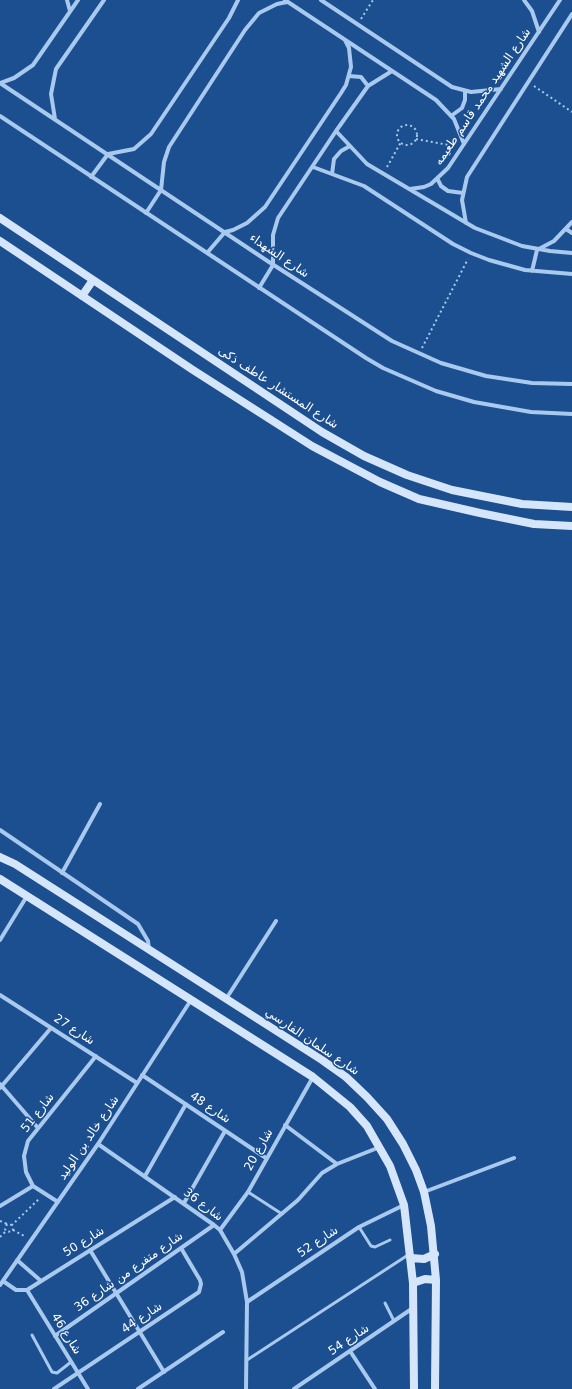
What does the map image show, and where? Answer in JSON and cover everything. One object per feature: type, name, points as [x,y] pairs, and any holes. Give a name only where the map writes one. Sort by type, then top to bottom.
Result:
[{"type":"street","points":[[66,0],[70,12]]},
{"type":"street","points":[[0,83],[14,78],[33,65],[78,0]]},
{"type":"street","points":[[55,119],[50,94],[53,77],[56,70],[104,0]]},
{"type":"street","points":[[91,177],[108,154],[134,149],[151,134],[229,18],[238,0]]},
{"type":"street","points":[[321,0],[443,82],[465,91],[481,92],[501,89]]},
{"type":"street","points":[[524,0],[532,11],[539,32]]},
{"type":"street","name":"شارع الشهيد محمد قاسم طعيمه","points":[[409,189],[424,187],[438,180],[463,146],[560,0]]},
{"type":"street","points":[[146,213],[161,190],[164,162],[169,147],[245,30],[260,13],[286,1],[436,100],[451,116],[458,127],[463,146]]},
{"type":"street","points":[[466,223],[462,208],[463,192],[467,177],[572,14]]},
{"type":"street","points":[[207,253],[225,232],[247,223],[265,207],[342,93],[349,76],[351,58],[345,40]]},
{"type":"street","points":[[259,288],[273,265],[272,244],[278,218],[368,86],[392,71]]},
{"type":"street","points":[[349,76],[361,77],[368,86]]},
{"type":"street","name":"شارع الشهداء","points":[[0,83],[373,330],[419,354],[456,368],[486,376],[532,383],[572,384]]},
{"type":"street","points":[[451,116],[462,108],[465,100],[465,91]]},
{"type":"street","points":[[0,116],[366,358],[418,384],[455,397],[493,406],[531,412],[572,414]]},
{"type":"street","points":[[336,131],[367,164],[490,236],[537,250],[572,253]]},
{"type":"street","points":[[332,174],[332,164],[337,154],[350,146]]},
{"type":"street","points":[[313,167],[364,186],[453,244],[471,253],[507,266],[532,271],[572,274]]},
{"type":"street","points":[[438,180],[448,191],[463,192]]},
{"type":"street","name":"شارع المستشار عاطف ذكى","points":[[0,218],[322,432],[385,466],[429,484],[475,496],[522,504],[572,507]]},
{"type":"street","points":[[532,271],[537,250],[554,241],[572,222]]},
{"type":"street","points":[[566,229],[572,233]]},
{"type":"street","points":[[0,241],[312,446],[380,482],[419,499],[480,513],[534,524],[572,526]]},
{"type":"street","points":[[82,296],[93,280]]},
{"type":"street","points":[[62,873],[100,804]]},
{"type":"street","points":[[0,830],[138,924],[148,940],[149,950]]},
{"type":"street","name":"شارع سلمان الفارسي","points":[[0,857],[15,864],[322,1060],[346,1077],[367,1097],[387,1120],[403,1144],[416,1170],[424,1192],[435,1254],[435,1389]]},
{"type":"street","points":[[0,879],[313,1077],[350,1107],[366,1126],[380,1147],[390,1166],[404,1205],[411,1255],[413,1283],[414,1389]]},
{"type":"street","points":[[0,940],[27,896]]},
{"type":"street","points":[[226,999],[276,921]]},
{"type":"street","name":"شارع 27","points":[[0,995],[138,1083]]},
{"type":"street","name":"شارع خالد بن الوليد","points":[[0,1286],[16,1260],[98,1144],[191,1000]]},
{"type":"street","points":[[38,1128],[1,1086],[51,1028]]},
{"type":"street","name":"شارع 51","points":[[33,1186],[26,1172],[24,1156],[28,1141],[96,1056]]},
{"type":"street","name":"شارع 48","points":[[142,1075],[266,1158]]},
{"type":"street","name":"شارع 20","points":[[220,1230],[248,1192],[313,1077]]},
{"type":"street","points":[[145,1176],[186,1104]]},
{"type":"street","points":[[285,1125],[337,1164]]},
{"type":"street","points":[[184,1203],[225,1131]]},
{"type":"street","name":"شارع 36","points":[[98,1144],[184,1203],[220,1230],[234,1254],[242,1272],[247,1302],[246,1389]]},
{"type":"street","points":[[234,1254],[302,1196],[322,1173],[337,1164],[380,1147]]},
{"type":"street","points":[[424,1192],[514,1158]]},
{"type":"street","points":[[0,1206],[33,1186],[58,1202]]},
{"type":"street","name":"شارع 50","points":[[27,1290],[175,1197]]},
{"type":"street","name":"شارع 52","points":[[247,1302],[359,1227],[404,1205]]},
{"type":"street","name":"شارع متفرع من شارع 36","points":[[55,1336],[214,1225]]},
{"type":"street","name":"شارع 44","points":[[54,1389],[199,1292],[201,1288],[200,1280],[181,1248]]},
{"type":"street","points":[[90,1250],[164,1372]]},
{"type":"street","points":[[411,1255],[424,1259],[435,1254]]},
{"type":"street","points":[[16,1260],[41,1281]]},
{"type":"street","points":[[413,1283],[425,1279],[436,1280]]},
{"type":"street","points":[[2,1281],[16,1290],[27,1290]]},
{"type":"street","name":"شارع 46","points":[[27,1290],[88,1389]]},
{"type":"street","name":"شارع 54","points":[[294,1389],[414,1307]]},
{"type":"street","points":[[138,1389],[223,1332]]},
{"type":"street","points":[[350,1351],[376,1389]]},
{"type":"lane","points":[[248,1192],[282,1214]]},
{"type":"lane","points":[[359,1227],[371,1246],[375,1247],[390,1240]]},
{"type":"lane","points":[[247,1360],[411,1255]]},
{"type":"lane","points":[[385,1303],[394,1321]]},
{"type":"lane","points":[[32,1335],[52,1372],[57,1372],[71,1362]]},
{"type":"path","points":[[357,24],[373,0]]},
{"type":"path","points":[[528,82],[572,112]]},
{"type":"path","points":[[383,174],[401,142],[398,132],[405,125],[414,129],[416,139]]},
{"type":"path","points":[[401,142],[409,144],[416,139],[463,146]]},
{"type":"path","points":[[419,354],[471,253]]},
{"type":"path","points":[[12,1225],[44,1193]]},
{"type":"path","points":[[0,1221],[12,1225]]},
{"type":"path","points":[[0,1237],[6,1231],[5,1229],[7,1224]]},
{"type":"path","points":[[12,1225],[13,1230]]},
{"type":"path","points":[[6,1231],[11,1232],[13,1230],[31,1240]]}]
